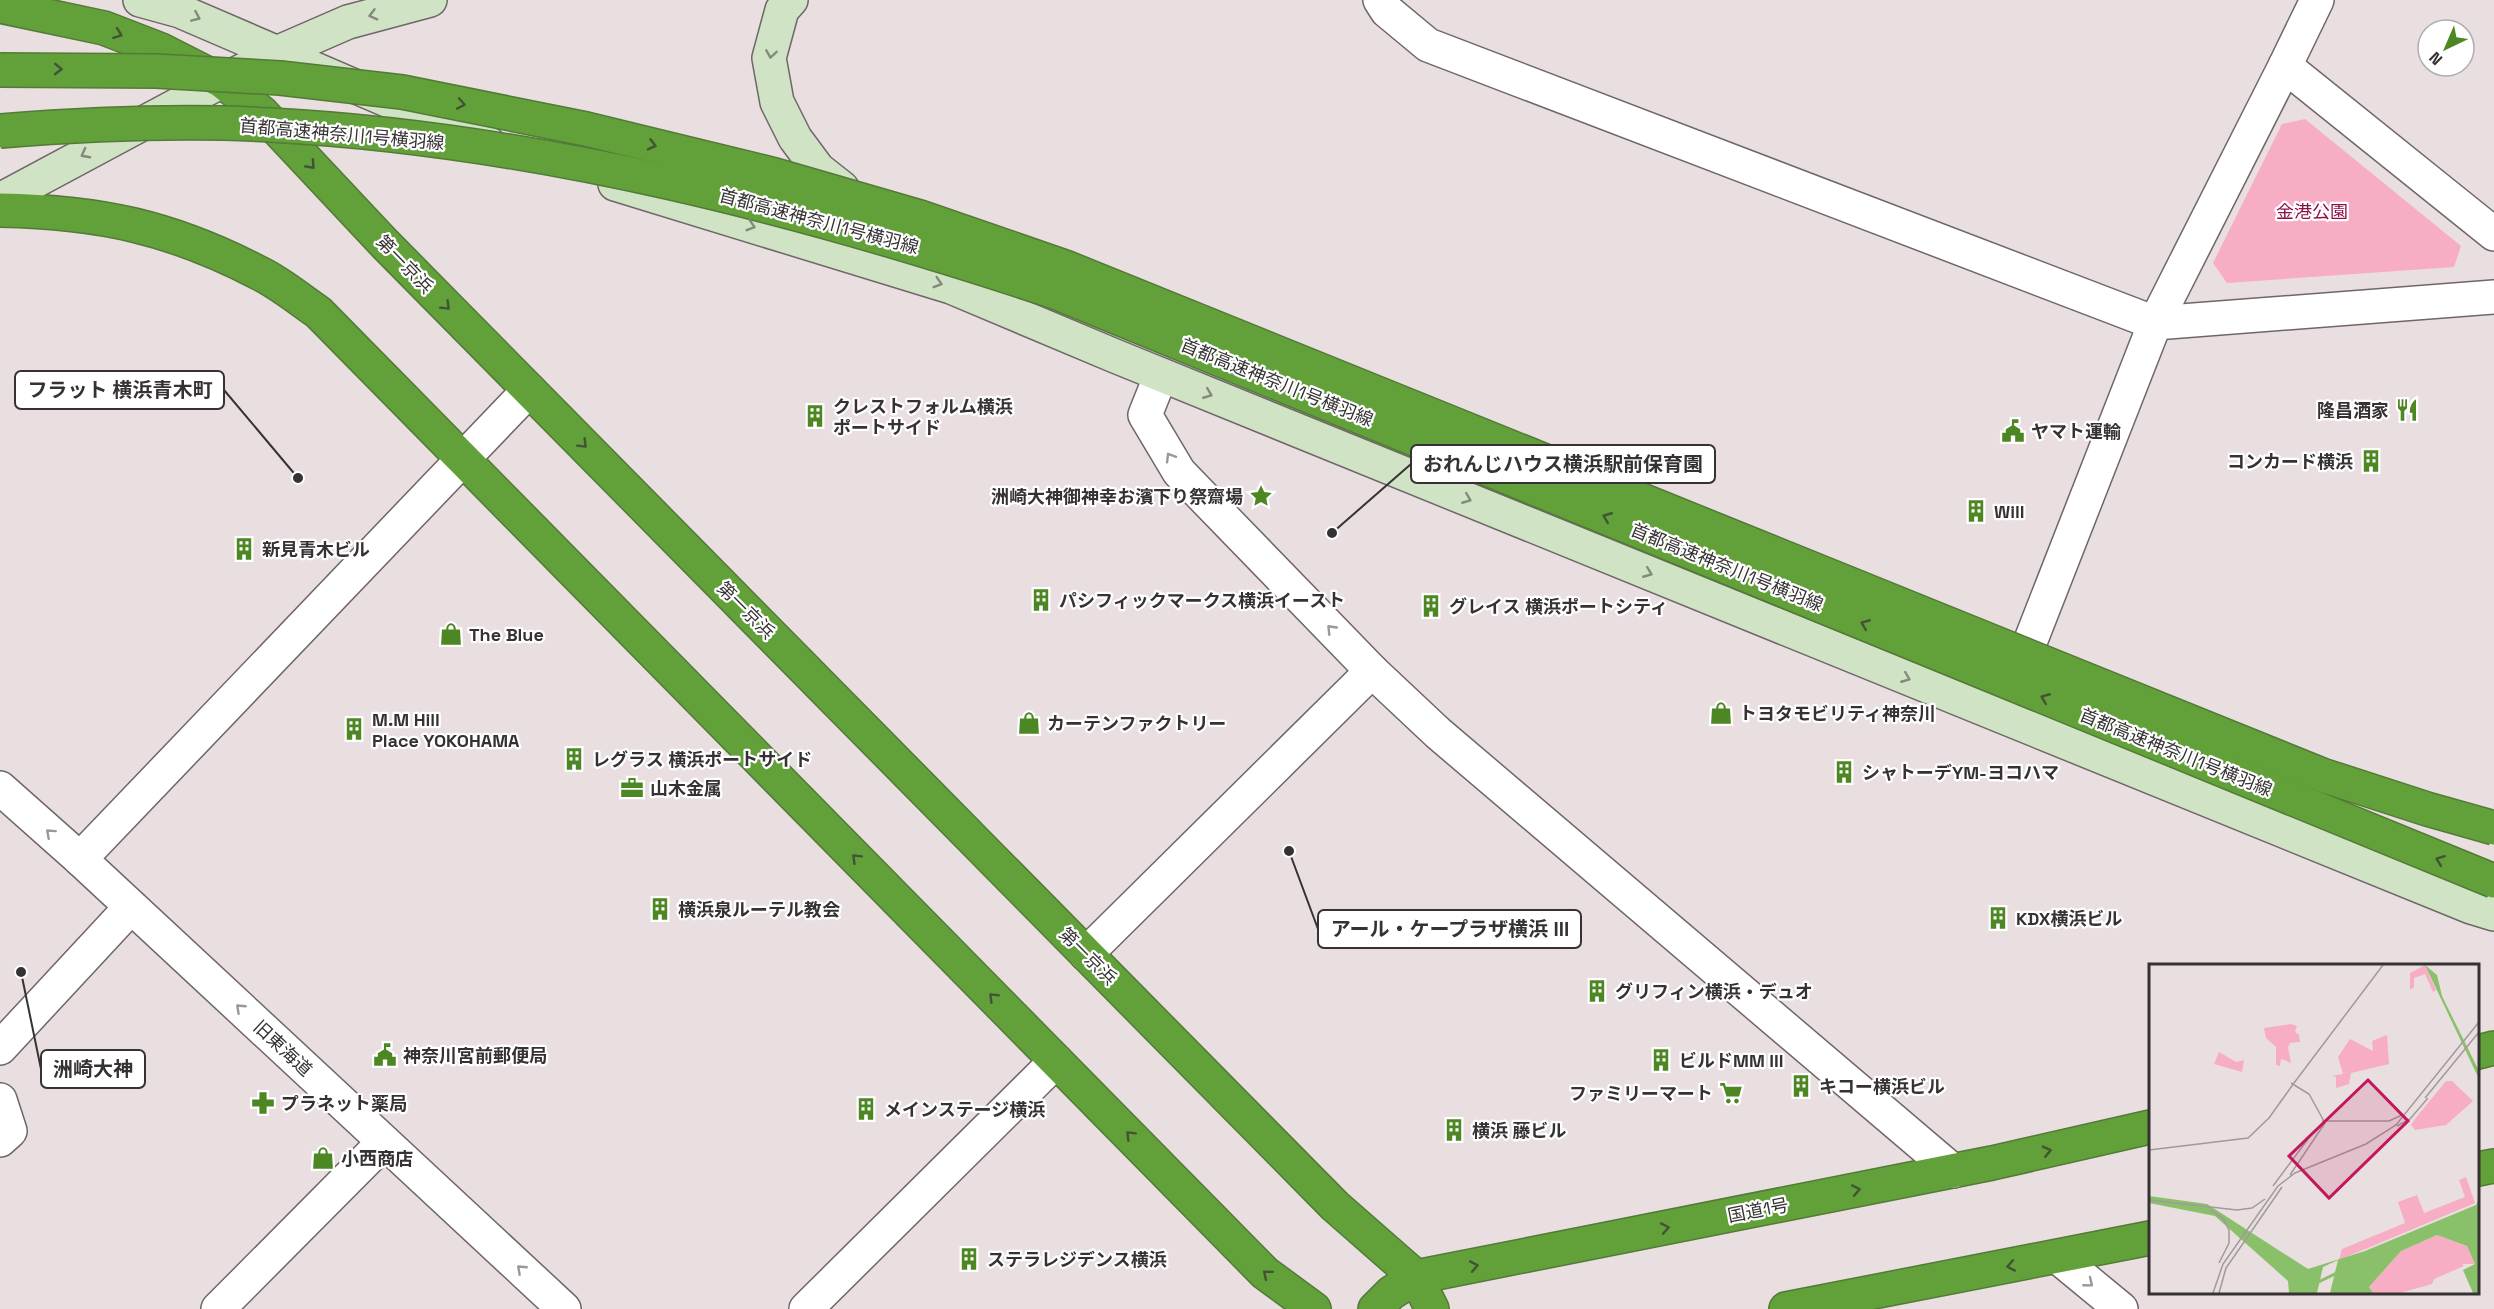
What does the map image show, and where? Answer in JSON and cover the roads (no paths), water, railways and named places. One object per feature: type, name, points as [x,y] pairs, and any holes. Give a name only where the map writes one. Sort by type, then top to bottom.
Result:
[{"type":"highway","name":"第一京浜","points":[[0,6],[104,28],[161,50],[222,81],[262,113],[385,244],[1335,1206],[1416,1277],[1432,1309]]},
{"type":"highway","name":"首都高速神奈川1号横羽線","points":[[0,70],[156,71],[280,78],[402,92],[586,129],[742,166],[920,217],[1087,276],[2322,775],[2494,828]]},
{"type":"highway","name":"首都高速神奈川1号横羽線","points":[[0,131],[159,124],[258,125],[398,135],[516,153],[657,181],[787,210],[927,250],[1077,301],[2494,881]]},
{"type":"highway","points":[[0,210],[56,211],[124,221],[190,240],[262,275],[318,312],[1265,1273],[1314,1309]]},
{"type":"highway","points":[[2322,775],[2494,846]]},
{"type":"highway","points":[[2479,1052],[2494,1048]]},
{"type":"highway","name":"国道1号","points":[[1375,1309],[1391,1293],[1416,1277],[1953,1171],[2149,1127]]},
{"type":"highway","points":[[2479,1169],[2494,1166]]},
{"type":"highway","points":[[1786,1309],[2149,1238]]},
{"type":"street","points":[[140,0],[180,11],[491,145],[951,287],[1161,375],[2460,903],[2494,914]]},
{"type":"street","points":[[0,200],[279,52],[348,22],[430,0]]},
{"type":"street","points":[[791,0],[782,10],[769,58],[777,102],[795,138],[818,169],[842,188]]},
{"type":"street","points":[[1380,0],[1387,10],[1428,45],[2155,323],[2494,297]]},
{"type":"street","points":[[2027,650],[2155,323],[2317,0]]},
{"type":"street","points":[[2285,66],[2494,234]]},
{"type":"street","points":[[668,200],[724,184],[775,180],[811,182],[842,188],[924,213],[1076,267],[1347,374],[2494,838]]},
{"type":"street","points":[[1161,375],[1145,415],[1179,472],[1372,671],[1438,733],[1953,1171]]},
{"type":"street","points":[[80,859],[529,390]]},
{"type":"street","points":[[1086,954],[1372,671]]},
{"type":"street","name":"旧東海道","points":[[0,788],[80,859],[564,1309]]},
{"type":"street","points":[[0,1048],[131,907]]},
{"type":"street","points":[[806,1309],[1056,1061]]},
{"type":"street","points":[[0,1100],[10,1131],[0,1140]]},
{"type":"street","points":[[218,1309],[384,1142]]},
{"type":"street","points":[[2058,1257],[2121,1309]]},
{"type":"place","name":"隆昌酒家","points":[[2407,410]]},
{"type":"place","name":"クレストフォルム横浜 ポートサイド","points":[[815,416]]},
{"type":"place","name":"ヤマト運輸","points":[[2013,431]]},
{"type":"place","name":"コンカード横浜","points":[[2371,461]]},
{"type":"place","name":"フラット 横浜青木町","points":[[298,478]]},
{"type":"place","name":"洲崎大神御神幸お濱下り祭齋場","points":[[1261,496]]},
{"type":"place","name":"Will","points":[[1976,511]]},
{"type":"place","name":"おれんじハウス横浜駅前保育園","points":[[1332,533]]},
{"type":"place","name":"新見青木ビル","points":[[244,549]]},
{"type":"place","name":"パシフィックマークス横浜イースト","points":[[1041,600]]},
{"type":"place","name":"グレイス 横浜ポートシティ","points":[[1431,606]]},
{"type":"place","name":"The Blue","points":[[451,634]]},
{"type":"place","name":"トヨタモビリティ神奈川","points":[[1721,713]]},
{"type":"place","name":"カーテンファクトリー","points":[[1029,723]]},
{"type":"place","name":"M.M Hill Place YOKOHAMA","points":[[354,729]]},
{"type":"place","name":"レグラス 横浜ポートサイド","points":[[574,759]]},
{"type":"place","name":"シャトーデYM-ヨコハマ","points":[[1844,772]]},
{"type":"place","name":"山木金属","points":[[632,788]]},
{"type":"place","name":"アール・ケープラザ横浜 III","points":[[1289,851]]},
{"type":"place","name":"横浜泉ルーテル教会","points":[[660,909]]},
{"type":"place","name":"KDX横浜ビル","points":[[1998,918]]},
{"type":"place","name":"洲崎大神","points":[[21,972]]},
{"type":"place","name":"グリフィン横浜・デュオ","points":[[1597,991]]},
{"type":"place","name":"神奈川宮前郵便局","points":[[385,1055]]},
{"type":"place","name":"ビルドMM III","points":[[1661,1060]]},
{"type":"place","name":"キコー横浜ビル","points":[[1801,1086]]},
{"type":"place","name":"ファミリーマート","points":[[1731,1093]]},
{"type":"place","name":"プラネット薬局","points":[[263,1103]]},
{"type":"place","name":"メインステージ横浜","points":[[866,1109]]},
{"type":"place","name":"横浜 藤ビル","points":[[1454,1130]]},
{"type":"place","name":"小西商店","points":[[323,1158]]},
{"type":"place","name":"ステラレジデンス横浜","points":[[969,1259]]},
{"type":"park label","name":"金港公園","points":[[2312,211]]}]
